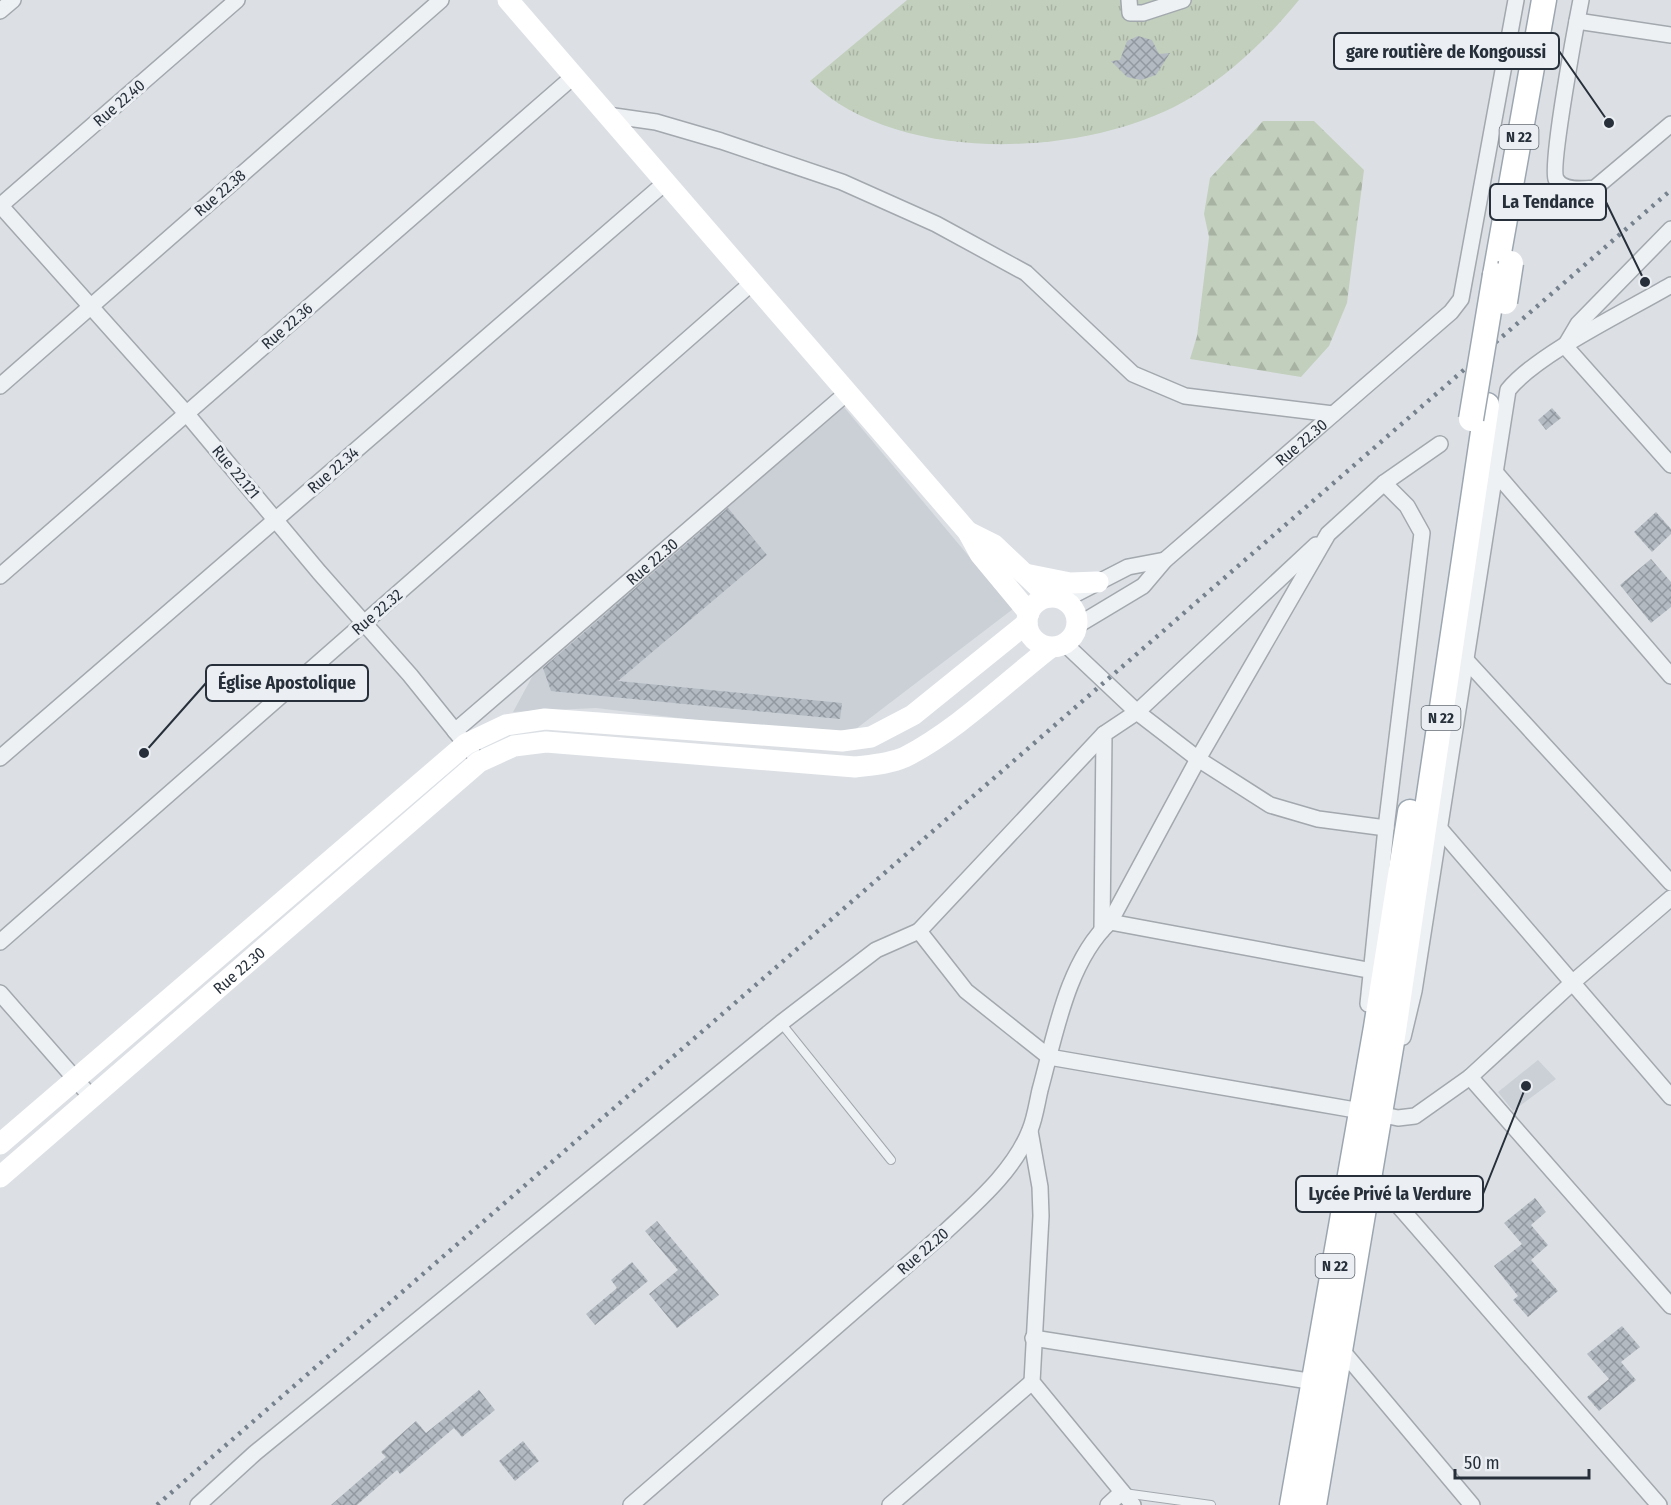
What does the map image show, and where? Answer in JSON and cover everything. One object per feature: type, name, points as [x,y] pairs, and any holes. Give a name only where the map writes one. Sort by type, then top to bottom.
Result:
[{"type":"main road","name":"N 22","points":[[1292,1505],[1370,1113],[1544,0]]},
{"type":"main road","name":"N 22","points":[[1503,269],[1559,0]]},
{"type":"main road","name":"N 22","points":[[1314,1505],[1370,1173],[1370,1113]]},
{"type":"street","points":[[0,11],[13,0]]},
{"type":"street","name":"Rue 22.40","points":[[0,205],[237,0]]},
{"type":"street","name":"Rue 22.38","points":[[0,386],[441,0]]},
{"type":"street","points":[[508,0],[968,532],[980,554],[1028,618],[1031,637],[1058,646],[1198,759],[1270,805],[1318,819],[1386,828]]},
{"type":"street","points":[[1129,0],[1130,13],[1143,13],[1183,0]]},
{"type":"street","name":"Rue 22.30","points":[[1078,625],[1143,586],[1165,560],[1451,312],[1461,299],[1516,0]]},
{"type":"street","points":[[1581,0],[1556,151],[1555,177],[1559,183],[1581,190],[1595,188],[1671,124]]},
{"type":"street","points":[[1577,21],[1671,35]]},
{"type":"street","name":"Rue 22.36","points":[[0,576],[574,76]]},
{"type":"street","points":[[607,115],[656,122],[721,141],[842,182],[936,224],[1026,273],[1133,374],[1185,396],[1333,414]]},
{"type":"street","name":"Rue 22.34","points":[[0,758],[666,182]]},
{"type":"street","name":"Rue 22.121","points":[[0,205],[186,413],[479,762]]},
{"type":"street","points":[[1565,346],[1578,324],[1671,228]]},
{"type":"street","name":"Rue 22.32","points":[[0,942],[753,282]]},
{"type":"street","points":[[1370,1113],[1414,991],[1509,390],[1516,380],[1565,346],[1671,285]]},
{"type":"street","points":[[1565,346],[1671,465]]},
{"type":"street","name":"Rue 22.30","points":[[0,1144],[848,392]]},
{"type":"street","points":[[198,1505],[255,1453],[781,1023],[876,950],[919,931],[1104,734],[1137,712],[1384,483],[1440,444]]},
{"type":"street","points":[[1496,472],[1671,676]]},
{"type":"street","points":[[1370,1113],[1364,1031],[1422,533],[1407,506],[1384,483]]},
{"type":"street","points":[[968,532],[994,545],[1023,573],[1075,610],[1078,625],[1076,633],[1058,646]]},
{"type":"street","name":"Rue 22.20","points":[[631,1505],[945,1232],[986,1193],[1006,1168],[1030,1131],[1049,1057],[1068,994],[1079,967],[1106,926],[1198,759],[1328,534]]},
{"type":"street","points":[[460,738],[506,725],[545,719],[842,741],[871,737],[914,715],[1028,618],[1037,603],[1098,582],[1128,567],[1165,560]]},
{"type":"street","points":[[1023,573],[1070,583],[1098,582]]},
{"type":"street","name":"Rue 22.30","points":[[0,1177],[479,762],[514,746],[546,742],[855,767],[885,763],[904,757],[943,732],[1058,646]]},
{"type":"street","points":[[1466,660],[1671,883]]},
{"type":"street","points":[[1104,734],[1106,926],[1372,971]]},
{"type":"street","points":[[1440,829],[1671,1097]]},
{"type":"street","points":[[919,931],[966,991],[1049,1057],[1398,1118],[1415,1116],[1470,1077],[1572,983],[1671,898]]},
{"type":"street","points":[[0,993],[93,1098]]},
{"type":"street","points":[[1470,1077],[1671,1306]]},
{"type":"street","points":[[1030,1131],[1040,1187],[1041,1216],[1032,1382],[1133,1505]]},
{"type":"street","points":[[1370,1173],[1659,1505]]},
{"type":"street","points":[[1033,1338],[1315,1382]]},
{"type":"street","points":[[1340,1348],[1472,1505]]},
{"type":"street","points":[[890,1505],[1032,1382]]},
{"type":"street","points":[[1108,1505],[1122,1492]]},
{"type":"lane","points":[[781,1023],[891,1160]]},
{"type":"lane","points":[[1122,1492],[1211,1505]]},
{"type":"shaded area","points":[[843,406],[1013,609],[844,738],[596,708],[513,712],[538,666]]},
{"type":"shaded area","points":[[1538,1060],[1556,1079],[1513,1111],[1498,1092]]},
{"type":"green space","points":[[907,0],[1299,0],[1263,41],[1222,76],[1192,97],[1150,117],[1102,132],[1050,141],[996,144],[943,140],[893,128],[848,109],[810,81]]},
{"type":"green space","points":[[1263,121],[1314,121],[1364,170],[1347,303],[1329,346],[1301,377],[1190,359],[1197,336],[1209,237],[1204,214],[1210,178]]},
{"type":"building","points":[[1138,36],[1152,40],[1159,54],[1170,53],[1156,75],[1141,80],[1127,77],[1111,61],[1120,60],[1127,41]]},
{"type":"building","points":[[1552,408],[1561,418],[1546,430],[1538,420]]},
{"type":"building","points":[[728,508],[767,555],[618,681],[842,703],[840,719],[551,691],[543,668]]},
{"type":"building","points":[[1656,512],[1671,529],[1671,534],[1652,552],[1634,532]]},
{"type":"building","points":[[1651,559],[1671,582],[1671,607],[1651,623],[1620,585]]},
{"type":"building","points":[[1535,1198],[1546,1212],[1531,1225],[1548,1245],[1531,1260],[1558,1291],[1528,1317],[1513,1300],[1518,1296],[1494,1266],[1522,1244],[1504,1223]]},
{"type":"building","points":[[657,1221],[719,1295],[677,1328],[649,1294],[678,1270],[645,1231]]},
{"type":"building","points":[[632,1262],[648,1281],[595,1325],[586,1314],[617,1288],[611,1280]]},
{"type":"building","points":[[1622,1326],[1640,1347],[1621,1362],[1636,1380],[1599,1411],[1587,1397],[1609,1379],[1587,1354]]},
{"type":"building","points":[[479,1390],[495,1410],[462,1437],[454,1428],[400,1474],[397,1470],[357,1505],[331,1505],[386,1457],[381,1452],[416,1421],[426,1433]]},
{"type":"building","points":[[523,1441],[539,1461],[515,1481],[499,1461]]},
{"type":"railway","points":[[157,1505],[1671,190]]},
{"type":"place","name":"gare routière de Kongoussi","points":[[1609,123]]},
{"type":"place","name":"La Tendance","points":[[1645,282]]},
{"type":"place","name":"Église Apostolique","points":[[144,753]]},
{"type":"place","name":"Lycée Privé la Verdure","points":[[1526,1086]]}]
